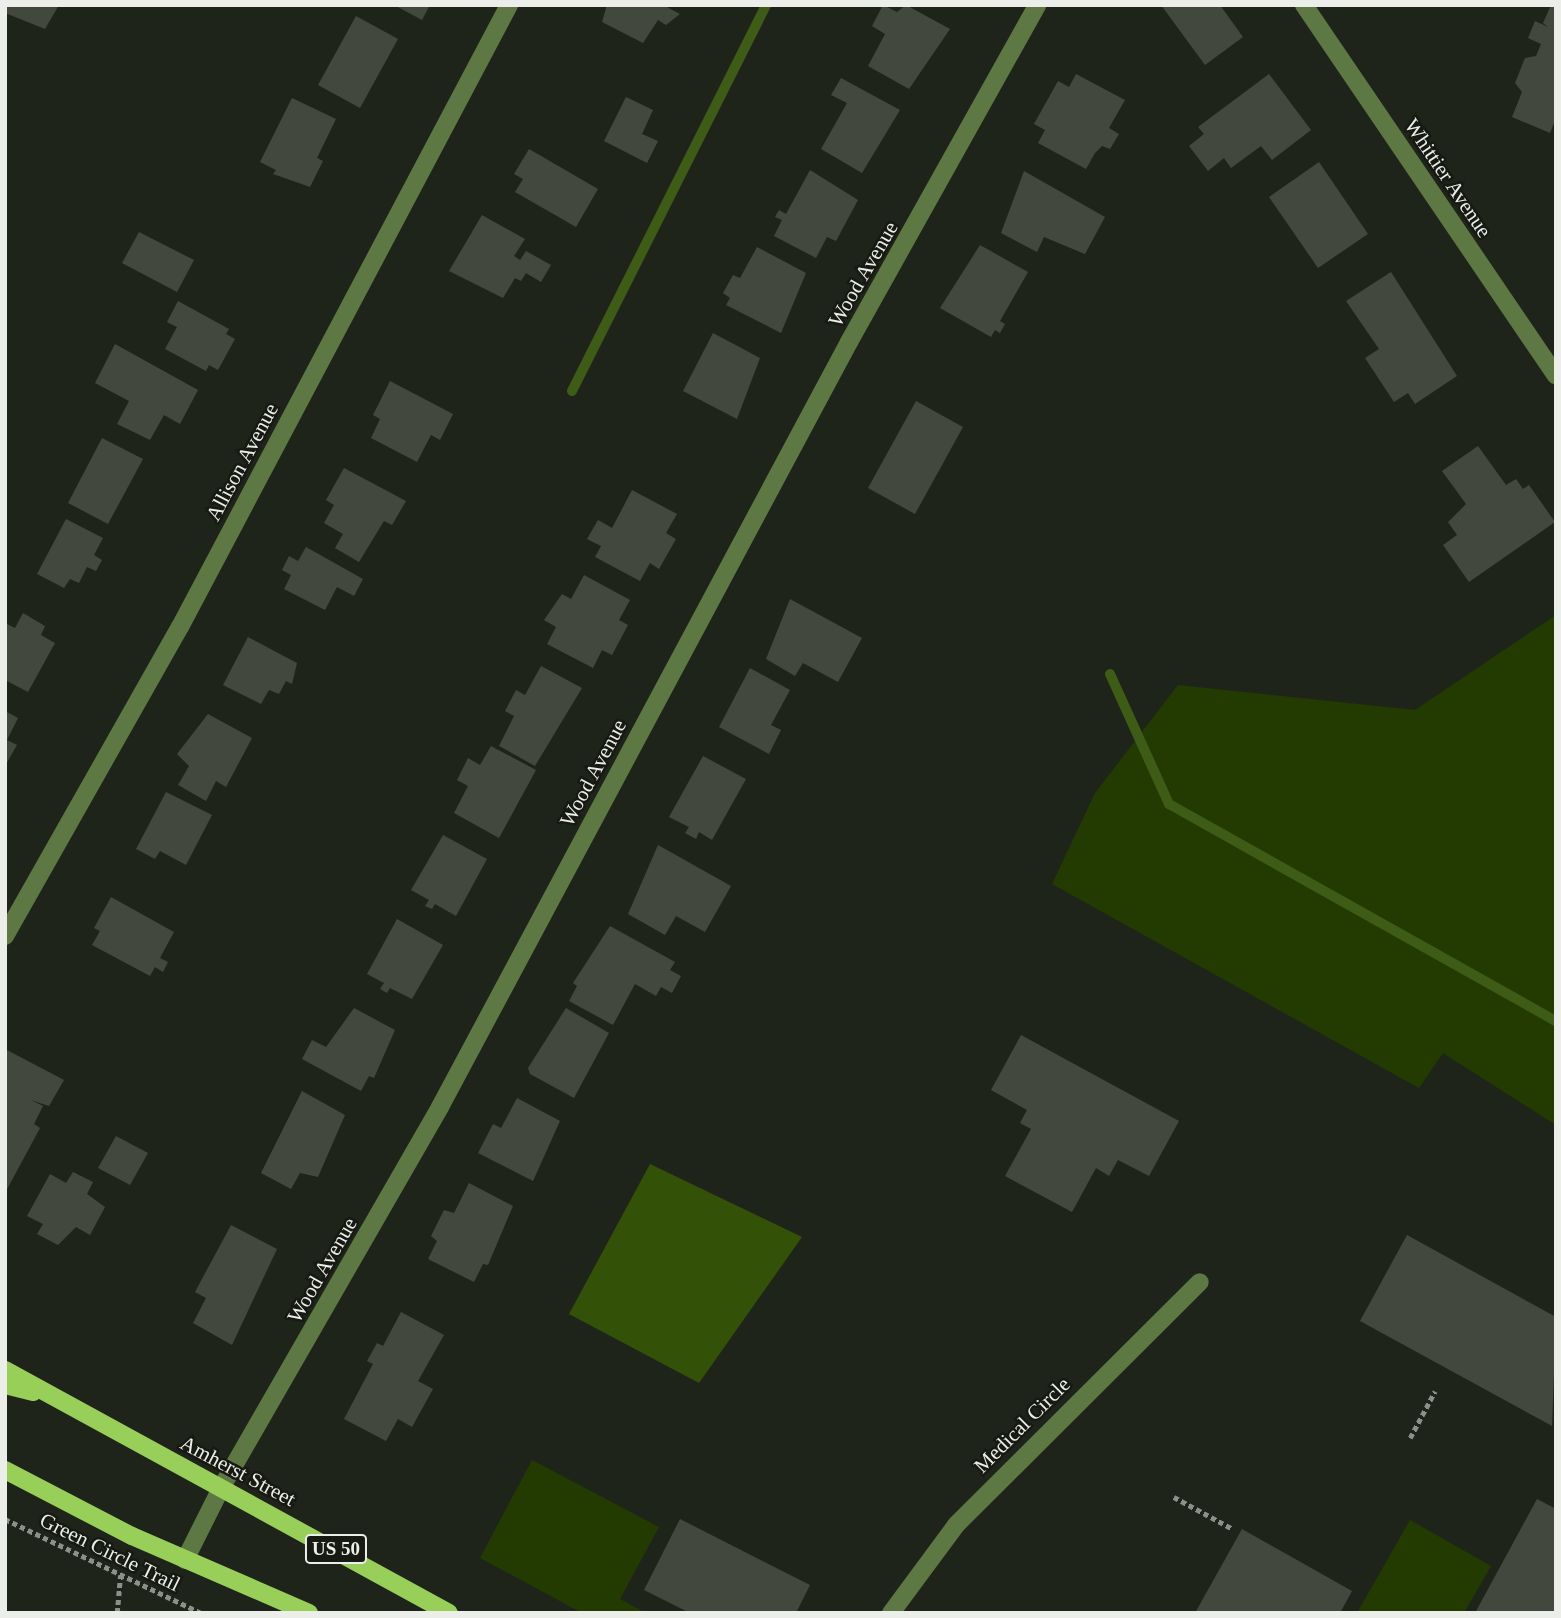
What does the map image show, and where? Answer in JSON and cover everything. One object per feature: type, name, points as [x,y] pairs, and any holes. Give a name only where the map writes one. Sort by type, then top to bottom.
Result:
[{"type":"main road","name":"Amherst Street","points":[[5,1370],[449,1613]]},
{"type":"main road","points":[[5,1385],[60,1399]]},
{"type":"main road","points":[[5,1470],[185,1560],[309,1613]]},
{"type":"street","name":"Allison Avenue","points":[[5,936],[180,627],[509,5]]},
{"type":"street","name":"Wood Avenue","points":[[185,1560],[221,1488],[440,1107],[849,342],[1037,5]]},
{"type":"street","name":"Whittier Avenue","points":[[1304,5],[1556,376]]},
{"type":"street","name":"Medical Circle","points":[[891,1613],[956,1525],[1200,1282]]},
{"type":"path","points":[[1410,1438],[1435,1391]]},
{"type":"path","points":[[1174,1497],[1231,1528]]},
{"type":"path","name":"Green Circle Trail","points":[[5,1519],[201,1613]]},
{"type":"path","points":[[117,1613],[122,1595],[119,1574]]},
{"type":"green space","points":[[1556,615],[1556,1125],[1443,1053],[1419,1088],[1052,884],[1095,793],[1178,685],[1415,710]]},
{"type":"green space","points":[[650,1164],[802,1237],[699,1383],[569,1314]]},
{"type":"green space","points":[[532,1460],[659,1527],[620,1599],[646,1613],[582,1613],[480,1558]]},
{"type":"green space","points":[[1410,1520],[1491,1566],[1464,1613],[1357,1613]]},
{"type":"building","points":[[5,5],[59,5],[45,29],[5,13]]},
{"type":"building","points":[[394,5],[430,5],[422,20]]},
{"type":"building","points":[[607,5],[663,5],[680,14],[666,25],[658,20],[643,43],[602,22]]},
{"type":"building","points":[[883,5],[897,12],[906,5],[950,29],[909,89],[868,66],[885,34],[872,26]]},
{"type":"building","points":[[1161,5],[1220,5],[1243,37],[1205,65]]},
{"type":"building","points":[[1551,5],[1556,5],[1556,118],[1550,133],[1512,117],[1522,92],[1515,83],[1525,58],[1536,56],[1541,44],[1528,38],[1535,21],[1548,27],[1543,23]]},
{"type":"building","points":[[356,16],[398,39],[360,108],[318,85]]},
{"type":"building","points":[[1076,74],[1125,100],[1109,128],[1119,134],[1110,149],[1102,146],[1095,153],[1086,169],[1038,143],[1045,130],[1034,124],[1058,81],[1069,87]]},
{"type":"building","points":[[1269,74],[1311,130],[1272,160],[1261,146],[1231,168],[1224,158],[1208,171],[1189,146],[1204,134],[1198,127]]},
{"type":"building","points":[[841,78],[900,110],[862,173],[821,149],[847,103],[831,95]]},
{"type":"building","points":[[626,97],[653,110],[642,134],[658,141],[647,163],[604,141]]},
{"type":"building","points":[[292,98],[336,119],[317,158],[323,161],[310,187],[273,174],[276,170],[260,162]]},
{"type":"building","points":[[529,149],[598,189],[576,227],[515,192],[523,179],[514,174]]},
{"type":"building","points":[[1319,162],[1368,234],[1318,268],[1269,197]]},
{"type":"building","points":[[810,170],[858,200],[836,241],[827,237],[816,258],[774,236],[782,220],[775,217],[779,210],[786,214]]},
{"type":"building","points":[[1024,171],[1105,217],[1085,254],[1044,237],[1037,252],[1001,233]]},
{"type":"building","points":[[482,215],[525,239],[514,256],[520,260],[526,251],[551,265],[541,282],[526,273],[521,281],[515,278],[503,298],[449,271]]},
{"type":"building","points":[[139,232],[194,260],[177,292],[122,263]]},
{"type":"building","points":[[980,245],[1028,272],[1000,321],[1005,324],[1000,333],[995,330],[991,337],[940,308]]},
{"type":"building","points":[[757,247],[806,273],[781,333],[726,305],[730,298],[723,293],[733,275],[740,278]]},
{"type":"building","points":[[1391,272],[1457,376],[1415,404],[1408,393],[1394,402],[1365,358],[1379,349],[1346,301]]},
{"type":"building","points":[[178,301],[229,329],[226,334],[235,339],[218,370],[209,365],[206,371],[165,349],[177,327],[167,322]]},
{"type":"building","points":[[713,333],[760,358],[737,419],[683,391]]},
{"type":"building","points":[[115,344],[198,390],[180,424],[164,415],[150,440],[117,424],[129,401],[95,383]]},
{"type":"building","points":[[390,381],[453,414],[440,440],[431,435],[417,462],[371,438],[380,419],[373,415]]},
{"type":"building","points":[[916,401],[963,427],[915,514],[868,488]]},
{"type":"building","points":[[102,438],[143,459],[108,524],[68,503]]},
{"type":"building","points":[[1478,446],[1506,485],[1516,479],[1523,489],[1529,485],[1555,522],[1469,582],[1443,545],[1457,535],[1448,522],[1466,504],[1442,471]]},
{"type":"building","points":[[344,468],[406,501],[392,525],[384,521],[359,562],[335,548],[343,534],[324,523],[334,505],[326,500]]},
{"type":"building","points":[[632,490],[677,514],[666,533],[676,539],[659,569],[650,563],[640,581],[595,557],[601,546],[587,539],[598,520],[612,528]]},
{"type":"building","points":[[66,519],[103,538],[94,555],[102,560],[96,571],[87,567],[79,583],[70,579],[64,588],[37,574]]},
{"type":"building","points":[[306,547],[363,579],[354,596],[337,587],[325,610],[284,589],[291,575],[282,570],[289,556],[298,561]]},
{"type":"building","points":[[584,575],[630,600],[619,620],[628,625],[612,655],[602,650],[593,668],[547,644],[556,627],[544,620],[562,594],[571,599]]},
{"type":"building","points":[[790,599],[862,638],[838,682],[803,663],[795,676],[766,659]]},
{"type":"building","points":[[23,613],[45,626],[41,635],[55,643],[28,692],[5,680],[5,623],[15,628]]},
{"type":"building","points":[[248,637],[297,663],[292,684],[286,681],[279,694],[269,690],[261,704],[223,685]]},
{"type":"building","points":[[541,666],[582,688],[535,766],[499,746],[514,716],[505,711],[516,690],[525,695]]},
{"type":"building","points":[[750,668],[790,690],[771,725],[781,730],[769,754],[719,727]]},
{"type":"building","points":[[5,711],[18,718],[7,740],[17,745],[5,766]]},
{"type":"building","points":[[208,714],[252,738],[226,787],[216,781],[206,801],[178,785],[189,766],[177,754]]},
{"type":"building","points":[[491,746],[536,770],[499,838],[454,813],[468,786],[457,780],[468,758],[480,765]]},
{"type":"building","points":[[703,756],[746,779],[712,840],[699,832],[696,839],[685,833],[689,827],[669,817]]},
{"type":"building","points":[[166,792],[212,815],[186,865],[160,851],[155,859],[136,849]]},
{"type":"building","points":[[443,835],[487,859],[456,916],[435,904],[432,909],[425,906],[429,900],[411,890]]},
{"type":"building","points":[[658,845],[731,886],[705,932],[676,916],[665,935],[628,914]]},
{"type":"building","points":[[111,897],[174,932],[160,958],[168,962],[163,972],[155,967],[150,976],[92,945],[100,931],[94,928]]},
{"type":"building","points":[[397,919],[443,945],[412,999],[390,988],[387,993],[380,989],[384,983],[367,974]]},
{"type":"building","points":[[610,926],[675,962],[670,970],[681,976],[672,993],[661,987],[656,996],[635,984],[613,1025],[569,1001],[577,986],[573,983]]},
{"type":"building","points":[[354,1008],[395,1030],[374,1078],[369,1076],[361,1091],[302,1059],[312,1040],[326,1047]]},
{"type":"building","points":[[566,1008],[609,1033],[574,1098],[530,1074],[528,1068]]},
{"type":"building","points":[[1021,1035],[1179,1121],[1149,1176],[1118,1160],[1109,1176],[1096,1168],[1072,1212],[1005,1176],[1031,1129],[1020,1123],[1027,1110],[991,1090]]},
{"type":"building","points":[[5,1049],[64,1080],[49,1106],[31,1100],[43,1106],[34,1124],[40,1128],[5,1193]]},
{"type":"building","points":[[302,1091],[345,1115],[318,1177],[300,1173],[291,1189],[261,1173]]},
{"type":"building","points":[[517,1098],[560,1121],[533,1181],[478,1153],[493,1124],[501,1128]]},
{"type":"building","points":[[116,1136],[148,1153],[130,1185],[98,1168]]},
{"type":"building","points":[[73,1172],[93,1182],[87,1194],[105,1207],[90,1235],[76,1227],[58,1245],[37,1234],[43,1224],[27,1216],[50,1174],[66,1183]]},
{"type":"building","points":[[469,1183],[513,1206],[488,1265],[483,1264],[474,1282],[428,1259],[437,1241],[431,1236],[444,1210],[454,1213]]},
{"type":"building","points":[[231,1225],[277,1249],[232,1345],[193,1323],[206,1298],[195,1292]]},
{"type":"building","points":[[1407,1235],[1556,1317],[1552,1426],[1360,1321]]},
{"type":"building","points":[[401,1312],[444,1335],[418,1381],[433,1389],[412,1427],[398,1419],[386,1441],[344,1419],[373,1364],[367,1361],[377,1343],[383,1346]]},
{"type":"building","points":[[1537,1499],[1556,1509],[1556,1613],[1475,1613]]},
{"type":"building","points":[[680,1519],[810,1585],[796,1613],[690,1613],[644,1590]]},
{"type":"building","points":[[1242,1529],[1352,1591],[1340,1613],[1195,1613]]},
{"type":"waterway","points":[[572,391],[766,5]]},
{"type":"waterway","points":[[1110,674],[1169,804],[1556,1021]]}]
